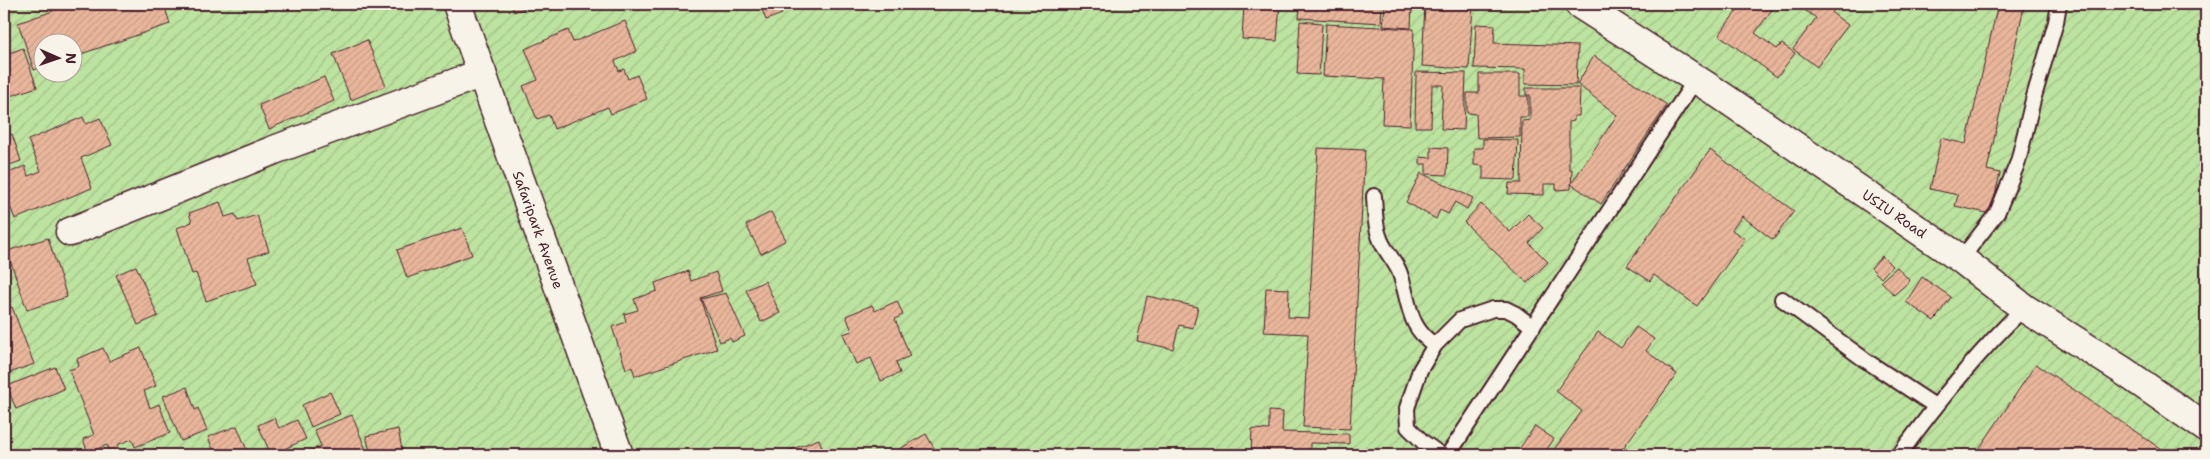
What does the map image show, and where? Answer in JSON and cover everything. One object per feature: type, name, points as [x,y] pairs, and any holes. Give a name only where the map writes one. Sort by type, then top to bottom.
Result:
[{"type":"street","name":"Safaripark Avenue","points":[[457,4],[619,455]]},
{"type":"street","name":"USIU Road","points":[[1579,4],[1696,79],[1961,260],[2024,308],[2122,370],[2206,428]]},
{"type":"street","points":[[70,232],[274,150],[482,73]]},
{"type":"lane","points":[[1961,260],[1998,213],[2018,162],[2032,100],[2056,22],[2058,4]]},
{"type":"lane","points":[[1448,455],[1696,79]]},
{"type":"lane","points":[[1374,196],[1378,232],[1382,244],[1400,272],[1412,319],[1418,330],[1427,340],[1435,345]]},
{"type":"lane","points":[[1782,299],[1865,360],[1935,406]]},
{"type":"lane","points":[[1899,455],[1935,406],[1996,335],[2024,308]]},
{"type":"lane","points":[[1441,455],[1423,442],[1408,427],[1407,408],[1420,370],[1435,345],[1460,320],[1493,309],[1506,309],[1533,327]]},
{"type":"green space","points":[[4,4],[2206,4],[2206,455],[4,455]]},
{"type":"building","points":[[50,4],[164,4],[170,24],[82,54],[82,32],[32,32],[32,64],[18,23],[53,11]]},
{"type":"building","points":[[511,4],[535,4],[514,12]]},
{"type":"building","points":[[760,4],[778,4],[782,14],[766,20]]},
{"type":"building","points":[[1244,4],[1280,4],[1277,41],[1242,39]]},
{"type":"building","points":[[1300,4],[1382,4],[1381,23],[1299,18]]},
{"type":"building","points":[[1385,4],[1412,4],[1411,28],[1383,26]]},
{"type":"building","points":[[1425,4],[1473,4],[1469,69],[1422,66]]},
{"type":"building","points":[[1742,4],[1776,4],[1755,33],[1777,49],[1782,44],[1795,53],[1777,77],[1719,35]]},
{"type":"building","points":[[1796,4],[1838,4],[1832,13],[1848,25],[1817,67],[1793,49],[1816,18]]},
{"type":"building","points":[[1998,4],[2024,7],[1987,170],[2000,173],[1991,214],[1955,206],[1958,195],[1930,189],[1941,138],[1966,144]]},
{"type":"building","points":[[625,21],[637,51],[615,61],[619,71],[624,69],[628,79],[637,75],[647,99],[611,114],[608,107],[554,129],[549,115],[537,119],[523,86],[538,80],[525,49],[568,30],[573,42]]},
{"type":"building","points":[[1300,21],[1322,23],[1319,75],[1297,74]]},
{"type":"building","points":[[1326,24],[1414,29],[1410,125],[1382,124],[1384,79],[1323,76]]},
{"type":"building","points":[[1476,24],[1495,25],[1494,43],[1578,46],[1576,85],[1525,84],[1525,69],[1474,68]]},
{"type":"building","points":[[367,40],[386,86],[351,100],[333,54]]},
{"type":"building","points":[[23,48],[32,73],[32,82],[35,82],[37,87],[4,98],[4,55]]},
{"type":"building","points":[[1594,56],[1667,105],[1601,204],[1571,184],[1617,115],[1577,84]]},
{"type":"building","points":[[1416,72],[1466,73],[1464,130],[1441,129],[1443,85],[1432,85],[1431,127],[1415,127]]},
{"type":"building","points":[[1479,74],[1520,74],[1520,96],[1528,96],[1528,117],[1520,117],[1520,137],[1477,138],[1476,114],[1467,113],[1467,93],[1479,93]]},
{"type":"building","points":[[324,77],[334,101],[269,129],[259,105]]},
{"type":"building","points":[[1526,88],[1580,88],[1579,116],[1574,116],[1574,121],[1569,122],[1569,169],[1572,169],[1571,189],[1556,190],[1556,184],[1544,184],[1544,195],[1508,194],[1509,183],[1521,183],[1522,121],[1530,120],[1530,95],[1526,95]]},
{"type":"building","points":[[83,117],[86,124],[100,118],[112,145],[81,158],[92,188],[15,219],[4,191],[4,175],[25,166],[28,176],[41,171],[28,140]]},
{"type":"building","points":[[12,134],[21,161],[4,167],[4,137]]},
{"type":"building","points":[[1483,139],[1518,140],[1516,180],[1483,179],[1483,166],[1474,165],[1474,148],[1483,148]]},
{"type":"building","points":[[1431,147],[1448,148],[1447,175],[1426,174],[1426,164],[1420,164],[1420,157],[1431,158]]},
{"type":"building","points":[[1318,148],[1365,150],[1350,429],[1303,427],[1308,334],[1264,332],[1266,288],[1289,289],[1288,317],[1309,318]]},
{"type":"building","points":[[1710,150],[1794,211],[1773,240],[1742,216],[1732,230],[1745,239],[1697,306],[1654,275],[1650,281],[1627,266]]},
{"type":"building","points":[[1421,173],[1473,198],[1467,209],[1455,202],[1448,214],[1440,210],[1436,219],[1406,202]]},
{"type":"building","points":[[220,202],[225,217],[235,214],[238,221],[257,215],[269,251],[248,258],[257,284],[206,301],[196,273],[192,274],[177,228],[192,222],[189,213]]},
{"type":"building","points":[[1481,204],[1510,232],[1528,214],[1543,228],[1529,243],[1548,262],[1527,283],[1464,222]]},
{"type":"building","points":[[771,212],[786,240],[761,254],[746,225]]},
{"type":"building","points":[[462,228],[472,255],[407,278],[397,250]]},
{"type":"building","points":[[48,238],[67,297],[27,310],[7,251]]},
{"type":"building","points":[[1882,256],[1892,266],[1881,278],[1871,268]]},
{"type":"building","points":[[136,266],[158,316],[138,325],[116,275]]},
{"type":"building","points":[[1897,267],[1910,281],[1894,295],[1881,281]]},
{"type":"building","points":[[688,271],[691,281],[716,272],[722,291],[700,298],[717,349],[635,376],[632,367],[626,369],[612,327],[626,322],[624,314],[638,310],[634,299],[657,291],[655,283]]},
{"type":"building","points":[[1922,277],[1951,297],[1934,321],[1906,302]]},
{"type":"building","points":[[765,281],[780,313],[761,322],[746,290]]},
{"type":"building","points":[[726,293],[745,336],[732,342],[730,338],[720,342],[701,299]]},
{"type":"building","points":[[1147,296],[1198,307],[1193,328],[1179,325],[1173,349],[1137,341]]},
{"type":"building","points":[[897,301],[903,315],[895,319],[910,356],[896,362],[900,373],[881,381],[871,358],[856,364],[843,334],[852,331],[846,316],[872,305],[875,311]]},
{"type":"building","points":[[12,307],[34,364],[4,375],[4,310]]},
{"type":"building","points":[[1636,327],[1654,339],[1646,351],[1677,374],[1618,455],[1550,455],[1582,411],[1556,391],[1598,332],[1621,348]]},
{"type":"building","points":[[103,348],[109,361],[141,348],[156,386],[144,391],[150,408],[159,404],[170,433],[135,447],[132,439],[117,445],[121,454],[117,455],[111,455],[107,445],[88,453],[83,439],[94,435],[69,370],[79,366],[77,359]]},
{"type":"building","points":[[2036,364],[2170,455],[1975,455]]},
{"type":"building","points":[[55,367],[64,389],[16,409],[7,386]]},
{"type":"building","points":[[187,387],[195,410],[198,408],[207,431],[181,441],[163,396]]},
{"type":"building","points":[[330,392],[340,414],[311,427],[302,405]]},
{"type":"building","points":[[1269,411],[1283,412],[1282,432],[1349,434],[1349,444],[1310,443],[1310,453],[1294,452],[1294,455],[1251,455],[1252,429],[1269,430]]},
{"type":"building","points":[[352,415],[368,455],[307,455],[306,453],[321,446],[314,430]]},
{"type":"building","points":[[274,418],[279,428],[297,420],[306,439],[271,455],[258,425]]},
{"type":"building","points":[[237,426],[249,455],[215,455],[208,437]]},
{"type":"building","points":[[1535,426],[1554,439],[1543,455],[1515,455]]},
{"type":"building","points":[[398,429],[403,455],[371,455],[366,436]]},
{"type":"building","points":[[926,434],[938,455],[889,455]]},
{"type":"building","points":[[819,439],[825,455],[777,455]]}]
